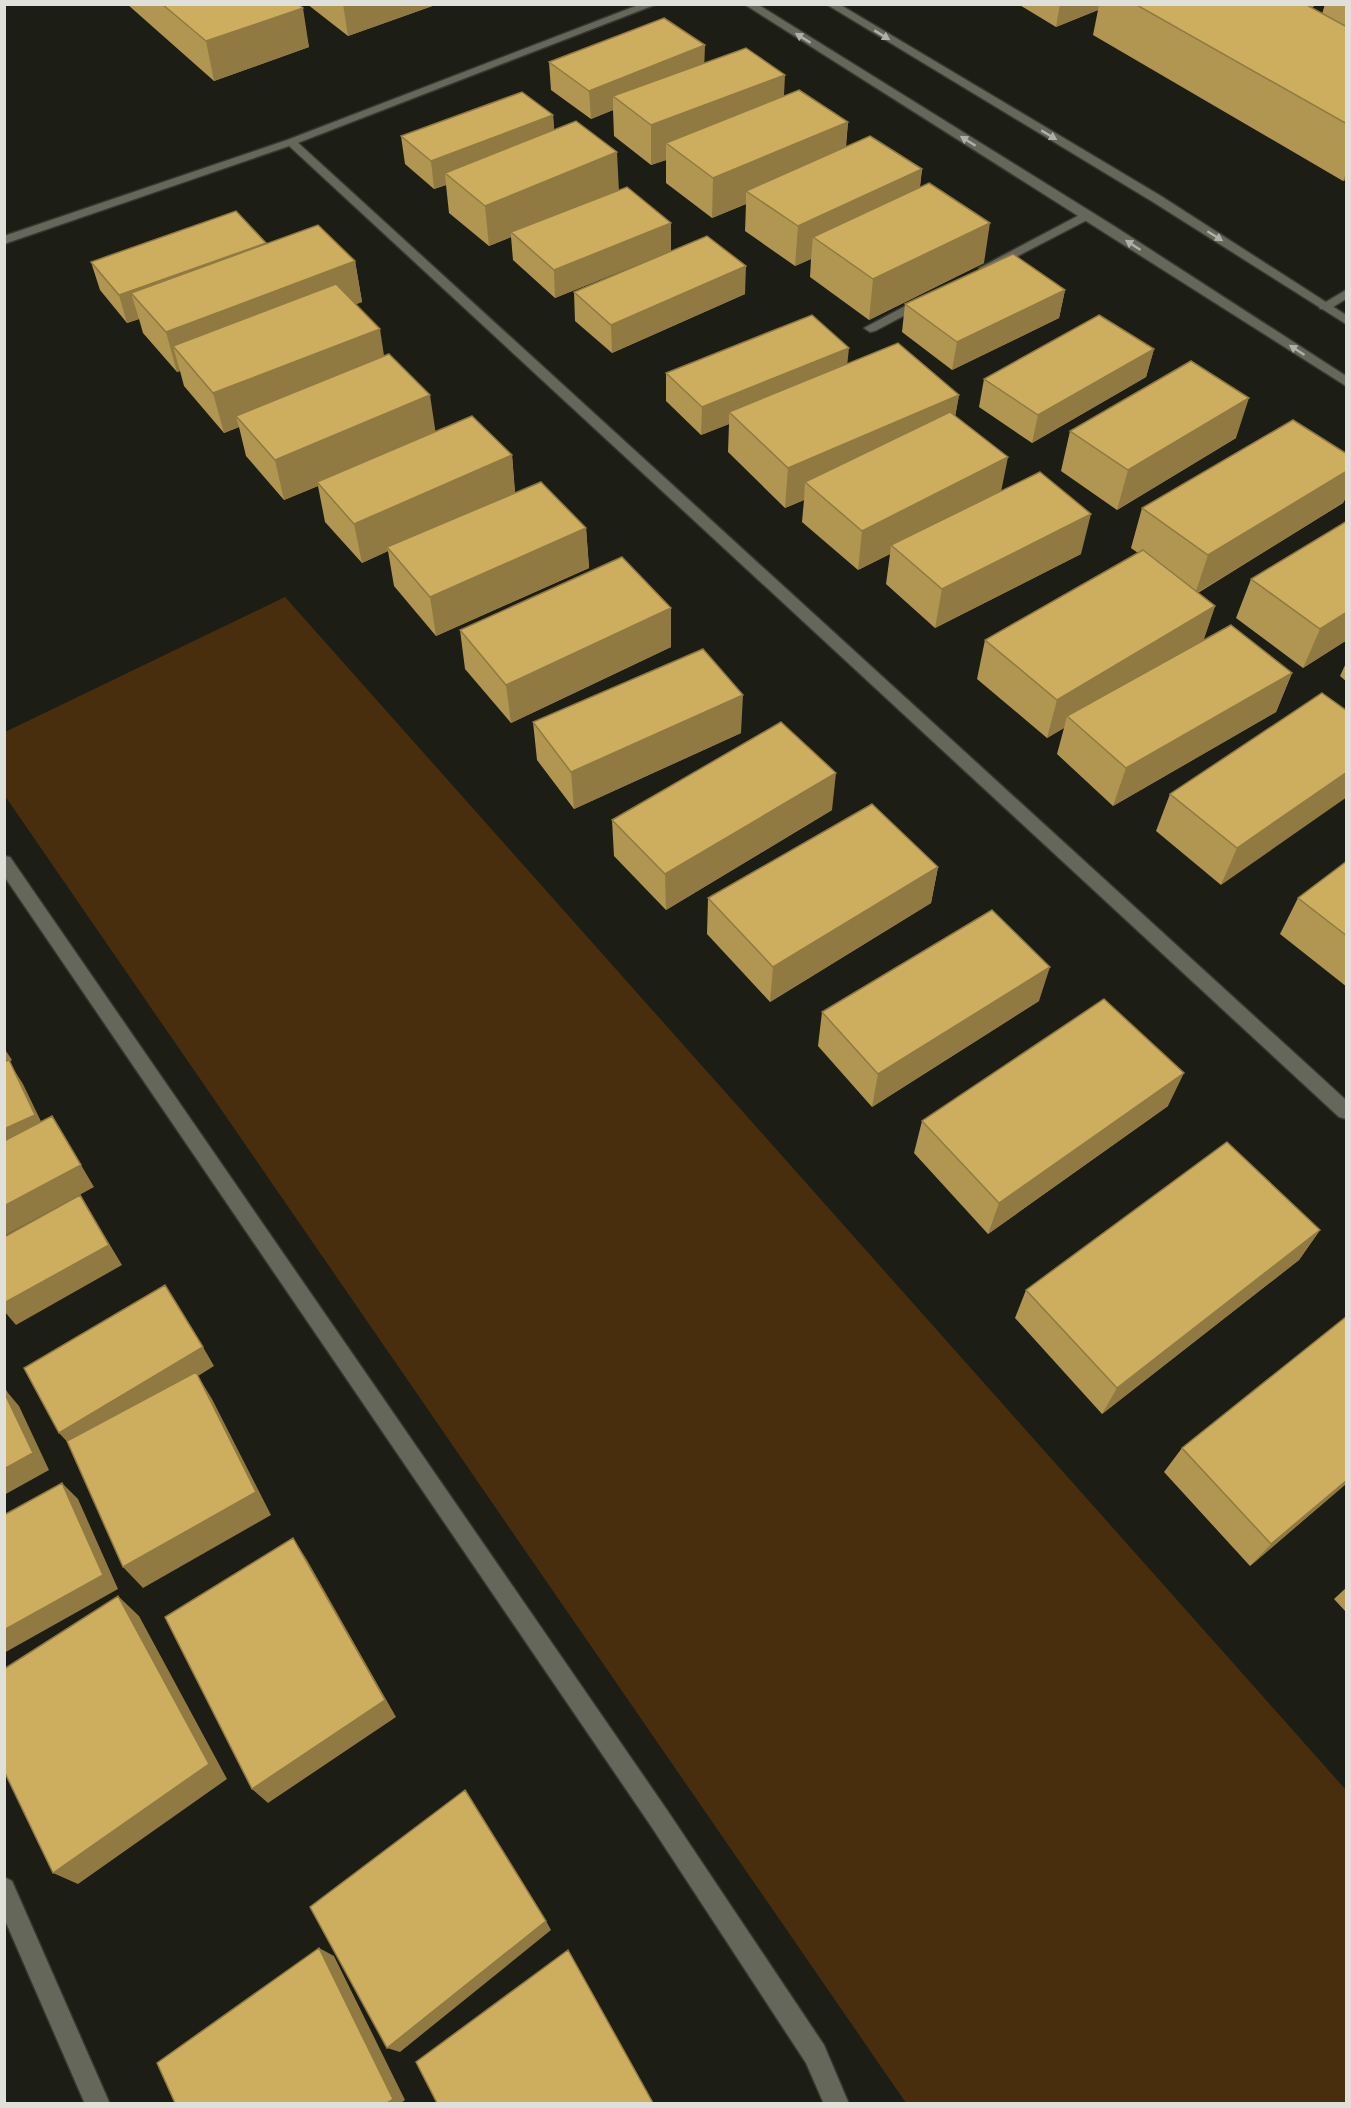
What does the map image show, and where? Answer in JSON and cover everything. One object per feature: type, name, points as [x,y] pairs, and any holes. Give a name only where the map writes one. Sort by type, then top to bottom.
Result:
[{"type":"street","points":[[4,240],[291,142],[652,4]]},
{"type":"street","points":[[749,4],[1087,215],[1347,382]]},
{"type":"street","points":[[831,4],[1157,200],[1347,320]]},
{"type":"street","points":[[291,142],[1347,1111]]},
{"type":"street","points":[[973,274],[1087,215]]},
{"type":"street","points":[[870,328],[942,290]]},
{"type":"street","points":[[1325,306],[1347,294]]},
{"type":"street","points":[[4,862],[659,1818],[815,2054],[837,2103]]},
{"type":"street","points":[[4,1889],[98,2103]]},
{"type":"shaded area","points":[[285,597],[1346,1790],[1346,2103],[906,2103],[5,796],[5,732]]},
{"type":"building","points":[[162,4],[298,4],[303,8],[206,41]]},
{"type":"building","points":[[1135,4],[1305,4],[1347,27],[1347,124]]},
{"type":"building","points":[[664,18],[705,45],[589,91],[549,62]]},
{"type":"building","points":[[746,48],[785,75],[651,125],[613,96]]},
{"type":"building","points":[[799,90],[848,122],[713,178],[666,143]]},
{"type":"building","points":[[522,92],[553,115],[431,161],[401,136]]},
{"type":"building","points":[[576,121],[617,152],[485,206],[445,173]]},
{"type":"building","points":[[870,136],[922,169],[798,226],[746,191]]},
{"type":"building","points":[[929,183],[990,223],[873,279],[813,237]]},
{"type":"building","points":[[627,187],[671,223],[554,270],[511,232]]},
{"type":"building","points":[[236,211],[266,243],[119,295],[91,262]]},
{"type":"building","points":[[318,225],[355,261],[166,332],[131,293]]},
{"type":"building","points":[[707,236],[746,266],[611,325],[574,292]]},
{"type":"building","points":[[1013,254],[1065,290],[957,342],[905,304]]},
{"type":"building","points":[[336,284],[380,329],[213,393],[173,346]]},
{"type":"building","points":[[812,315],[849,348],[702,407],[666,373]]},
{"type":"building","points":[[1099,315],[1154,349],[1038,415],[984,379]]},
{"type":"building","points":[[898,343],[959,395],[788,468],[729,412]]},
{"type":"building","points":[[389,354],[430,395],[275,460],[236,416]]},
{"type":"building","points":[[1191,361],[1249,398],[1128,470],[1070,431]]},
{"type":"building","points":[[950,412],[1008,457],[862,531],[805,482]]},
{"type":"building","points":[[472,416],[512,455],[354,524],[317,482]]},
{"type":"building","points":[[1293,420],[1347,454],[1347,471],[1208,555],[1142,508]]},
{"type":"building","points":[[1040,472],[1091,514],[942,589],[891,545]]},
{"type":"building","points":[[541,482],[586,528],[430,597],[387,547]]},
{"type":"building","points":[[1347,521],[1347,612],[1320,629],[1251,579]]},
{"type":"building","points":[[1143,550],[1215,606],[1057,700],[985,640]]},
{"type":"building","points":[[622,557],[671,608],[506,685],[460,630]]},
{"type":"building","points":[[1231,625],[1292,673],[1126,768],[1067,716]]},
{"type":"building","points":[[703,649],[743,695],[571,772],[533,722]]},
{"type":"building","points":[[1322,693],[1347,711],[1347,772],[1237,848],[1170,794]]},
{"type":"building","points":[[781,722],[836,773],[665,874],[612,820]]},
{"type":"building","points":[[872,804],[938,867],[773,967],[708,898]]},
{"type":"building","points":[[1347,861],[1347,936],[1298,898]]},
{"type":"building","points":[[992,910],[1050,967],[878,1074],[822,1012]]},
{"type":"building","points":[[1104,999],[1184,1073],[999,1203],[922,1121]]},
{"type":"building","points":[[9,1060],[35,1115],[4,1129],[4,1062]]},
{"type":"building","points":[[52,1116],[81,1165],[4,1206],[4,1141]]},
{"type":"building","points":[[1227,1142],[1320,1230],[1117,1388],[1026,1290]]},
{"type":"building","points":[[80,1195],[109,1245],[4,1303],[4,1237]]},
{"type":"building","points":[[165,1285],[203,1347],[59,1433],[24,1368]]},
{"type":"building","points":[[1347,1316],[1347,1480],[1271,1544],[1182,1448]]},
{"type":"building","points":[[196,1372],[256,1492],[123,1567],[67,1441]]},
{"type":"building","points":[[4,1392],[33,1453],[4,1469]]},
{"type":"building","points":[[62,1483],[103,1575],[4,1630],[4,1515]]},
{"type":"building","points":[[293,1538],[385,1700],[252,1789],[165,1617]]},
{"type":"building","points":[[118,1596],[209,1764],[53,1873],[4,1771],[4,1669]]},
{"type":"building","points":[[465,1790],[546,1921],[387,2048],[310,1907]]},
{"type":"building","points":[[319,1948],[393,2099],[387,2103],[175,2103],[157,2063]]},
{"type":"building","points":[[568,1950],[653,2103],[437,2103],[416,2062]]}]
